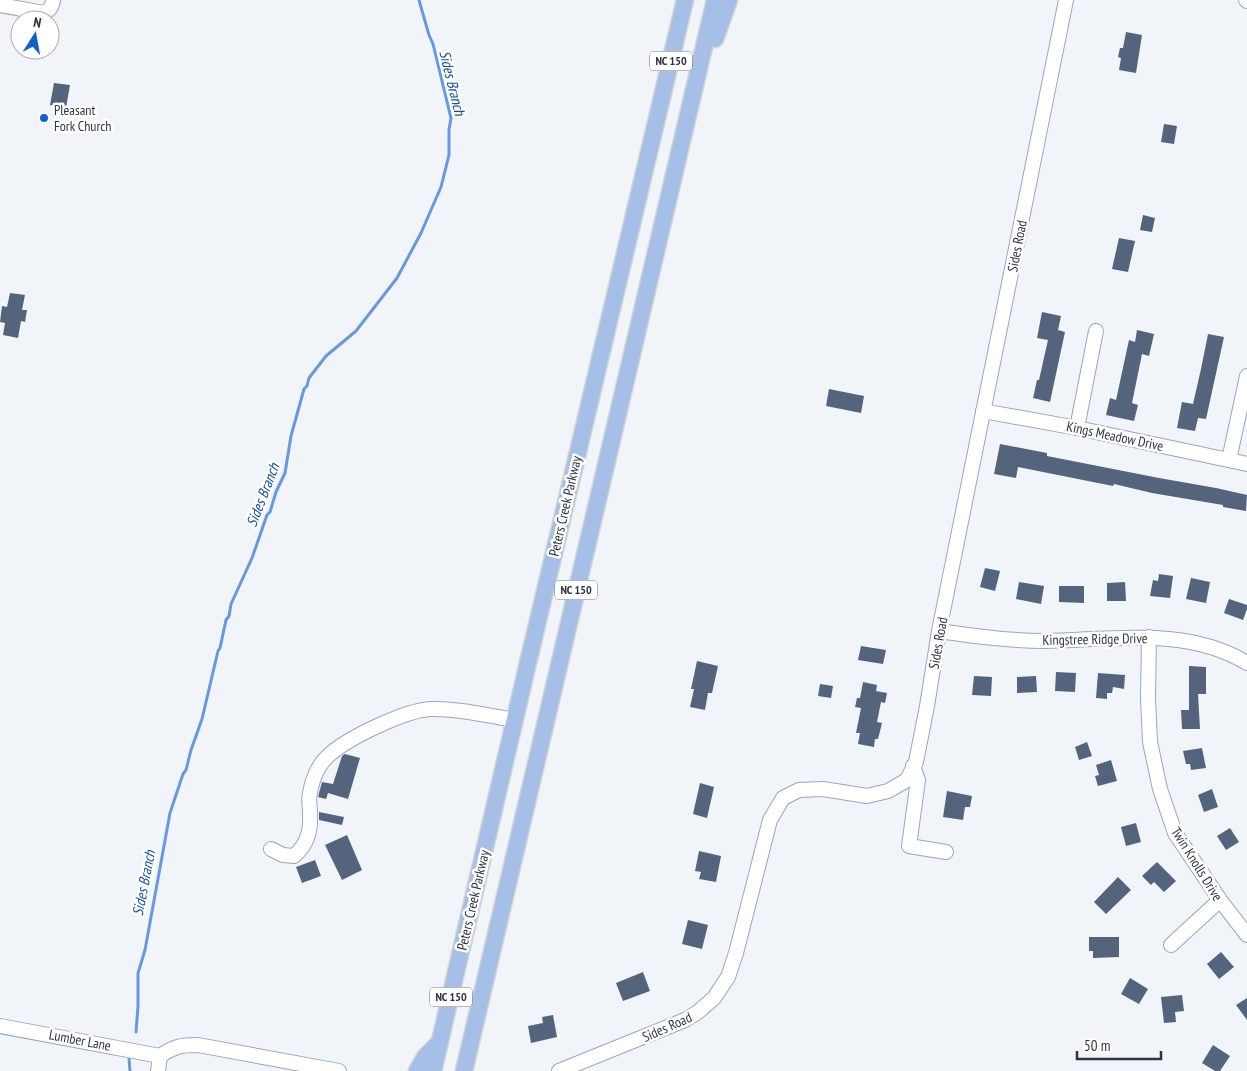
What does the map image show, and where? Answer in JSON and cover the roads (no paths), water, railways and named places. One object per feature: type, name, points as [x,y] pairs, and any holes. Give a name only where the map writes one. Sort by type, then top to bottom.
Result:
[{"type":"main road","points":[[657,122],[674,0]]},
{"type":"main road","name":"Peters Creek Parkway","points":[[434,1071],[685,0]]},
{"type":"main road","name":"NC 150","points":[[464,1071],[715,0]]},
{"type":"main road","points":[[690,109],[729,0]]},
{"type":"main road","points":[[417,1071],[425,1057],[440,1042]]},
{"type":"street","points":[[0,5],[44,12],[49,11],[52,3],[20,0]]},
{"type":"street","name":"Sides Road","points":[[559,1071],[685,1020],[714,998],[728,977],[736,953],[770,820],[783,798],[799,790],[823,789],[868,796],[888,791],[907,780],[916,762],[939,631],[1066,0]]},
{"type":"street","points":[[1077,428],[1096,331]]},
{"type":"street","points":[[1229,460],[1247,376]]},
{"type":"street","name":"Kings Meadow Drive","points":[[983,411],[1077,428],[1247,464]]},
{"type":"street","name":"Kingstree Ridge Drive","points":[[939,631],[1010,640],[1044,641],[1149,637],[1191,642],[1219,650],[1247,662]]},
{"type":"street","name":"Twin Knolls Drive","points":[[1149,637],[1148,698],[1150,742],[1160,789],[1175,833],[1220,900],[1247,934]]},
{"type":"street","points":[[272,849],[283,855],[294,856],[302,850],[310,827],[309,795],[315,775],[327,757],[342,744],[388,721],[412,712],[430,709],[448,709],[515,720]]},
{"type":"street","points":[[914,766],[918,780],[909,846],[946,852]]},
{"type":"street","points":[[1171,945],[1220,900]]},
{"type":"street","name":"Lumber Lane","points":[[0,1026],[160,1056]]},
{"type":"street","points":[[158,1071],[160,1056],[172,1048],[184,1045],[198,1045],[339,1071]]},
{"type":"waterway","name":"Sides Branch","points":[[136,1032],[138,973],[145,950],[170,813],[202,719],[231,604],[252,558],[267,515],[270,512],[276,492],[285,473],[291,436],[304,389],[309,378],[326,356],[356,331],[397,278],[421,233],[441,187],[449,155],[451,118],[433,44],[419,0]]},
{"type":"waterway","name":"Sides Branch","points":[[129,1059],[130,1071]]},
{"type":"place","name":"Pleasant Fork Church","points":[[44,118]]}]
